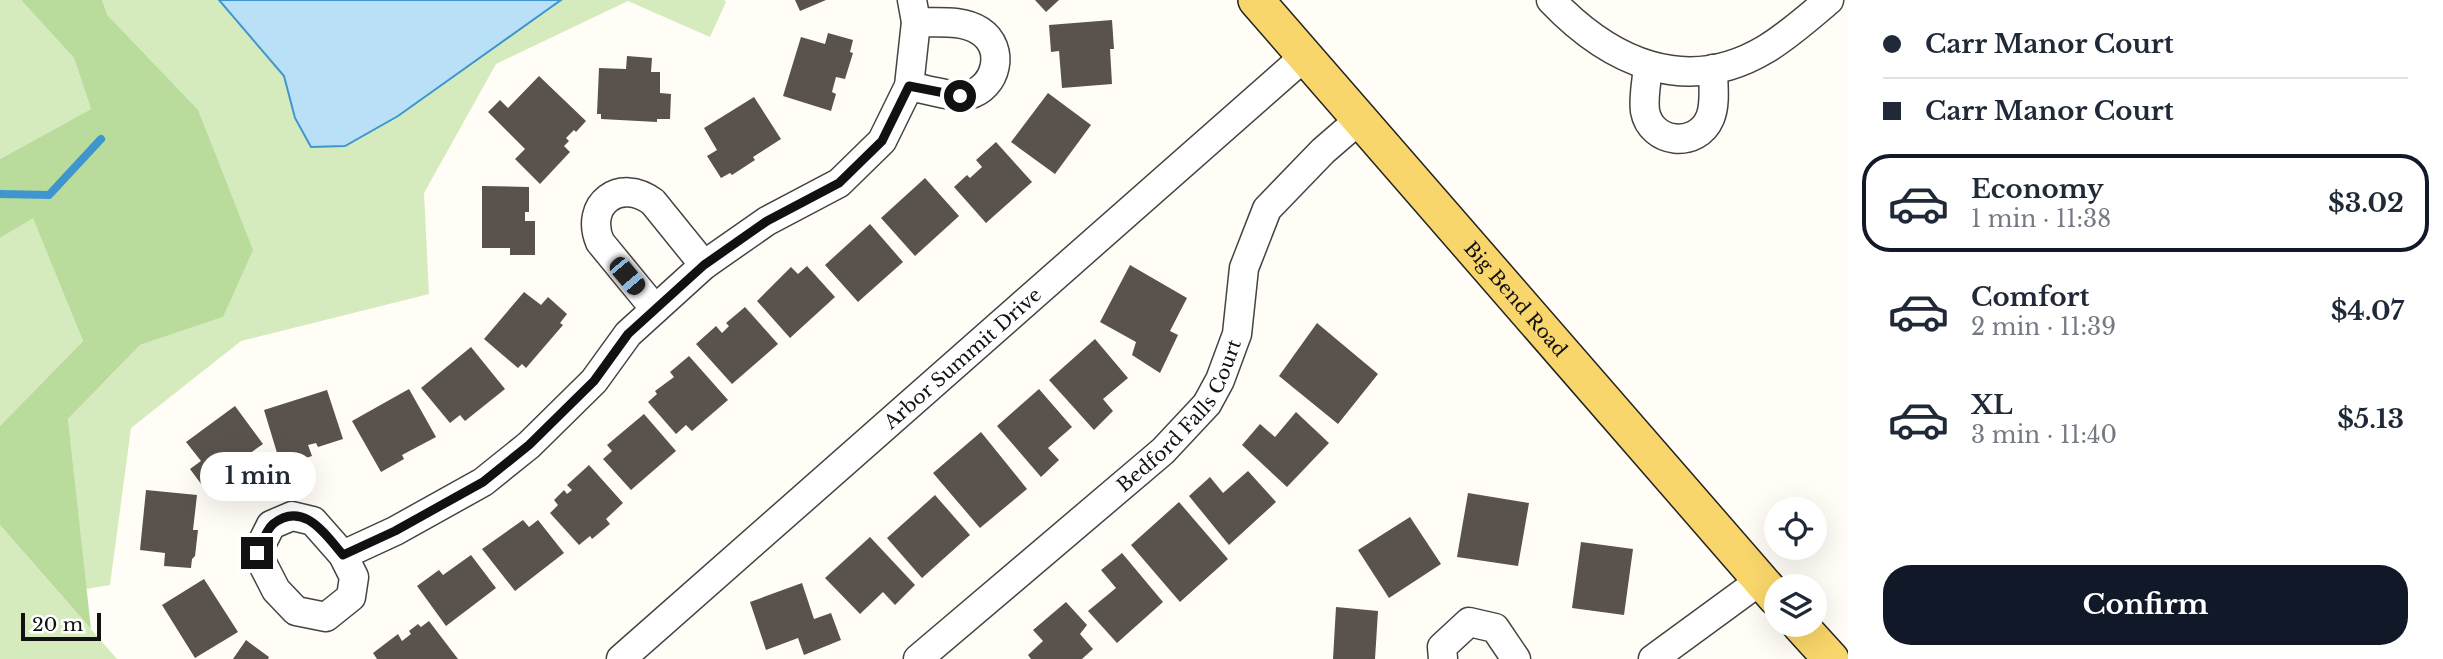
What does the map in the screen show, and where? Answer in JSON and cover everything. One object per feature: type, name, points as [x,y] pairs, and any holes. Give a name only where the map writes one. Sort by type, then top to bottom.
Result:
[{"type":"main road","name":"Big Bend Road","points":[[1256,0],[1764,584]]},
{"type":"main road","points":[[1811,637],[1831,659]]},
{"type":"street","points":[[1551,0],[1588,34],[1622,56],[1669,71],[1713,69],[1764,50],[1793,31],[1829,0]]},
{"type":"street","points":[[343,555],[395,531],[483,482],[529,445],[594,381],[628,334],[704,265],[767,221],[839,183],[882,141],[909,86],[914,11],[969,26],[982,32],[991,42],[996,55],[991,80],[970,95],[960,96],[909,86]]},
{"type":"street","name":"Arbor Summit Drive","points":[[621,659],[1305,56]]},
{"type":"street","points":[[1648,66],[1644,108],[1648,120],[1661,134],[1671,139],[1696,135],[1706,127],[1713,105],[1713,69]]},
{"type":"street","name":"Bedford Falls Court","points":[[918,659],[1163,451],[1207,404],[1220,380],[1237,334],[1244,268],[1267,209],[1323,151],[1360,119]]},
{"type":"street","points":[[655,309],[600,243],[595,232],[599,209],[607,200],[620,192],[632,191],[643,195],[653,202],[704,265]]},
{"type":"street","points":[[1653,659],[1764,591]]},
{"type":"street","points":[[1443,659],[1442,647],[1469,622],[1495,628],[1516,659]]},
{"type":"green space","points":[[0,0],[21,0],[74,58],[91,109],[0,159]]},
{"type":"green space","points":[[21,0],[102,0],[108,16],[198,110],[253,250],[223,317],[140,345],[68,419],[91,629],[0,525],[0,426],[83,341],[33,218],[0,238],[0,159],[91,109],[74,58]]},
{"type":"green space","points":[[102,0],[724,0],[726,2],[710,37],[628,1],[496,64],[424,193],[429,294],[241,341],[131,428],[110,585],[86,589],[68,419],[140,345],[223,317]]},
{"type":"green space","points":[[33,217],[83,341],[0,426],[0,238]]},
{"type":"green space","points":[[0,525],[117,659],[0,659]]},
{"type":"water","points":[[219,0],[561,0],[398,116],[345,146],[311,147],[295,118],[284,76]]},
{"type":"building","points":[[795,0],[826,0],[800,11]]},
{"type":"building","points":[[1035,0],[1059,0],[1046,12]]},
{"type":"building","points":[[1112,20],[1112,84],[1062,88],[1059,51],[1051,52],[1049,25]]},
{"type":"building","points":[[828,33],[853,40],[850,52],[853,53],[845,79],[836,77],[832,92],[836,94],[831,111],[783,96],[801,37],[825,44]]},
{"type":"building","points":[[627,56],[652,58],[651,72],[660,72],[660,93],[671,94],[670,119],[657,119],[657,122],[601,119],[601,114],[597,114],[599,68],[626,69]]},
{"type":"building","points":[[539,76],[586,121],[566,138],[569,141],[564,146],[570,152],[540,184],[515,159],[525,149],[488,112],[500,100],[508,108]]},
{"type":"building","points":[[1048,93],[1091,125],[1055,174],[1011,142]]},
{"type":"building","points":[[754,97],[781,139],[732,175],[730,173],[721,178],[707,156],[717,150],[704,128]]},
{"type":"building","points":[[996,142],[1032,182],[986,223],[954,187],[967,175],[970,178],[982,167],[976,160]]},
{"type":"building","points":[[925,178],[959,216],[915,256],[881,218]]},
{"type":"building","points":[[482,186],[529,187],[529,212],[525,212],[525,221],[535,221],[535,255],[510,255],[510,248],[482,248]]},
{"type":"building","points":[[870,224],[903,262],[858,302],[825,265]]},
{"type":"building","points":[[1130,265],[1187,298],[1170,331],[1178,335],[1160,373],[1132,355],[1136,342],[1100,322]]},
{"type":"building","points":[[807,266],[835,297],[790,338],[757,301],[791,267],[798,274]]},
{"type":"building","points":[[524,292],[541,305],[548,297],[567,314],[560,323],[563,325],[526,368],[522,364],[518,368],[484,339]]},
{"type":"building","points":[[745,307],[778,344],[732,384],[696,344],[716,326],[722,333],[729,326],[726,323]]},
{"type":"building","points":[[1317,323],[1378,374],[1338,424],[1279,376]]},
{"type":"building","points":[[1095,339],[1128,378],[1103,399],[1113,411],[1094,430],[1049,380]]},
{"type":"building","points":[[471,347],[505,389],[465,421],[460,415],[450,423],[421,388]]},
{"type":"building","points":[[689,356],[728,400],[692,431],[686,425],[676,434],[648,402],[657,394],[655,391],[674,377],[670,372]]},
{"type":"building","points":[[409,389],[436,437],[402,455],[404,459],[381,472],[352,421]]},
{"type":"building","points":[[1039,389],[1072,427],[1048,448],[1059,460],[1041,477],[997,426]]},
{"type":"building","points":[[327,390],[343,439],[318,447],[316,443],[308,445],[312,456],[281,466],[264,410]]},
{"type":"building","points":[[235,406],[263,444],[246,456],[243,452],[232,460],[240,470],[207,492],[190,469],[201,461],[186,442]]},
{"type":"building","points":[[1296,412],[1329,443],[1287,487],[1242,445],[1260,424],[1275,437]]},
{"type":"building","points":[[644,414],[676,451],[631,490],[603,459],[612,451],[607,445]]},
{"type":"building","points":[[981,432],[1027,489],[980,528],[933,473]]},
{"type":"building","points":[[589,465],[623,503],[606,519],[610,524],[592,539],[590,536],[579,545],[550,513],[558,505],[554,500],[564,490],[567,494],[572,490],[567,485]]},
{"type":"building","points":[[1248,471],[1276,502],[1229,545],[1189,496],[1210,477],[1223,493]]},
{"type":"building","points":[[146,490],[197,495],[193,530],[198,530],[191,568],[164,566],[165,553],[140,550]]},
{"type":"building","points":[[1468,493],[1529,503],[1518,566],[1457,557]]},
{"type":"building","points":[[935,495],[970,535],[922,578],[887,538]]},
{"type":"building","points":[[1179,502],[1228,559],[1180,602],[1131,545]]},
{"type":"building","points":[[1410,517],[1441,564],[1389,598],[1358,550]]},
{"type":"building","points":[[523,520],[529,527],[538,520],[564,553],[515,591],[482,549]]},
{"type":"building","points":[[870,537],[915,585],[895,605],[883,592],[860,614],[825,578]]},
{"type":"building","points":[[1581,542],[1633,549],[1624,615],[1572,608]]},
{"type":"building","points":[[1122,553],[1163,602],[1117,643],[1088,611],[1116,588],[1101,570]]},
{"type":"building","points":[[471,555],[496,588],[446,626],[417,586],[439,570],[443,575]]},
{"type":"building","points":[[204,579],[238,632],[195,658],[162,605]]},
{"type":"building","points":[[802,583],[814,619],[831,613],[841,640],[804,655],[798,638],[766,650],[750,602]]},
{"type":"building","points":[[1066,602],[1087,625],[1080,634],[1093,649],[1082,659],[1031,659],[1028,655],[1043,641],[1033,630]]},
{"type":"building","points":[[1336,607],[1378,611],[1375,659],[1333,659]]},
{"type":"building","points":[[429,621],[458,659],[377,659],[373,653],[398,634],[402,641],[418,624],[421,627]]},
{"type":"building","points":[[246,640],[269,657],[268,659],[233,659]]},
{"type":"waterway","points":[[0,194],[49,195],[101,139]]},
{"type":"route","points":[[257,553],[271,525],[292,516],[313,521],[343,555],[395,531],[483,482],[529,445],[594,381],[628,334],[704,265],[767,221],[839,183],[882,141],[909,86],[960,96]]}]
